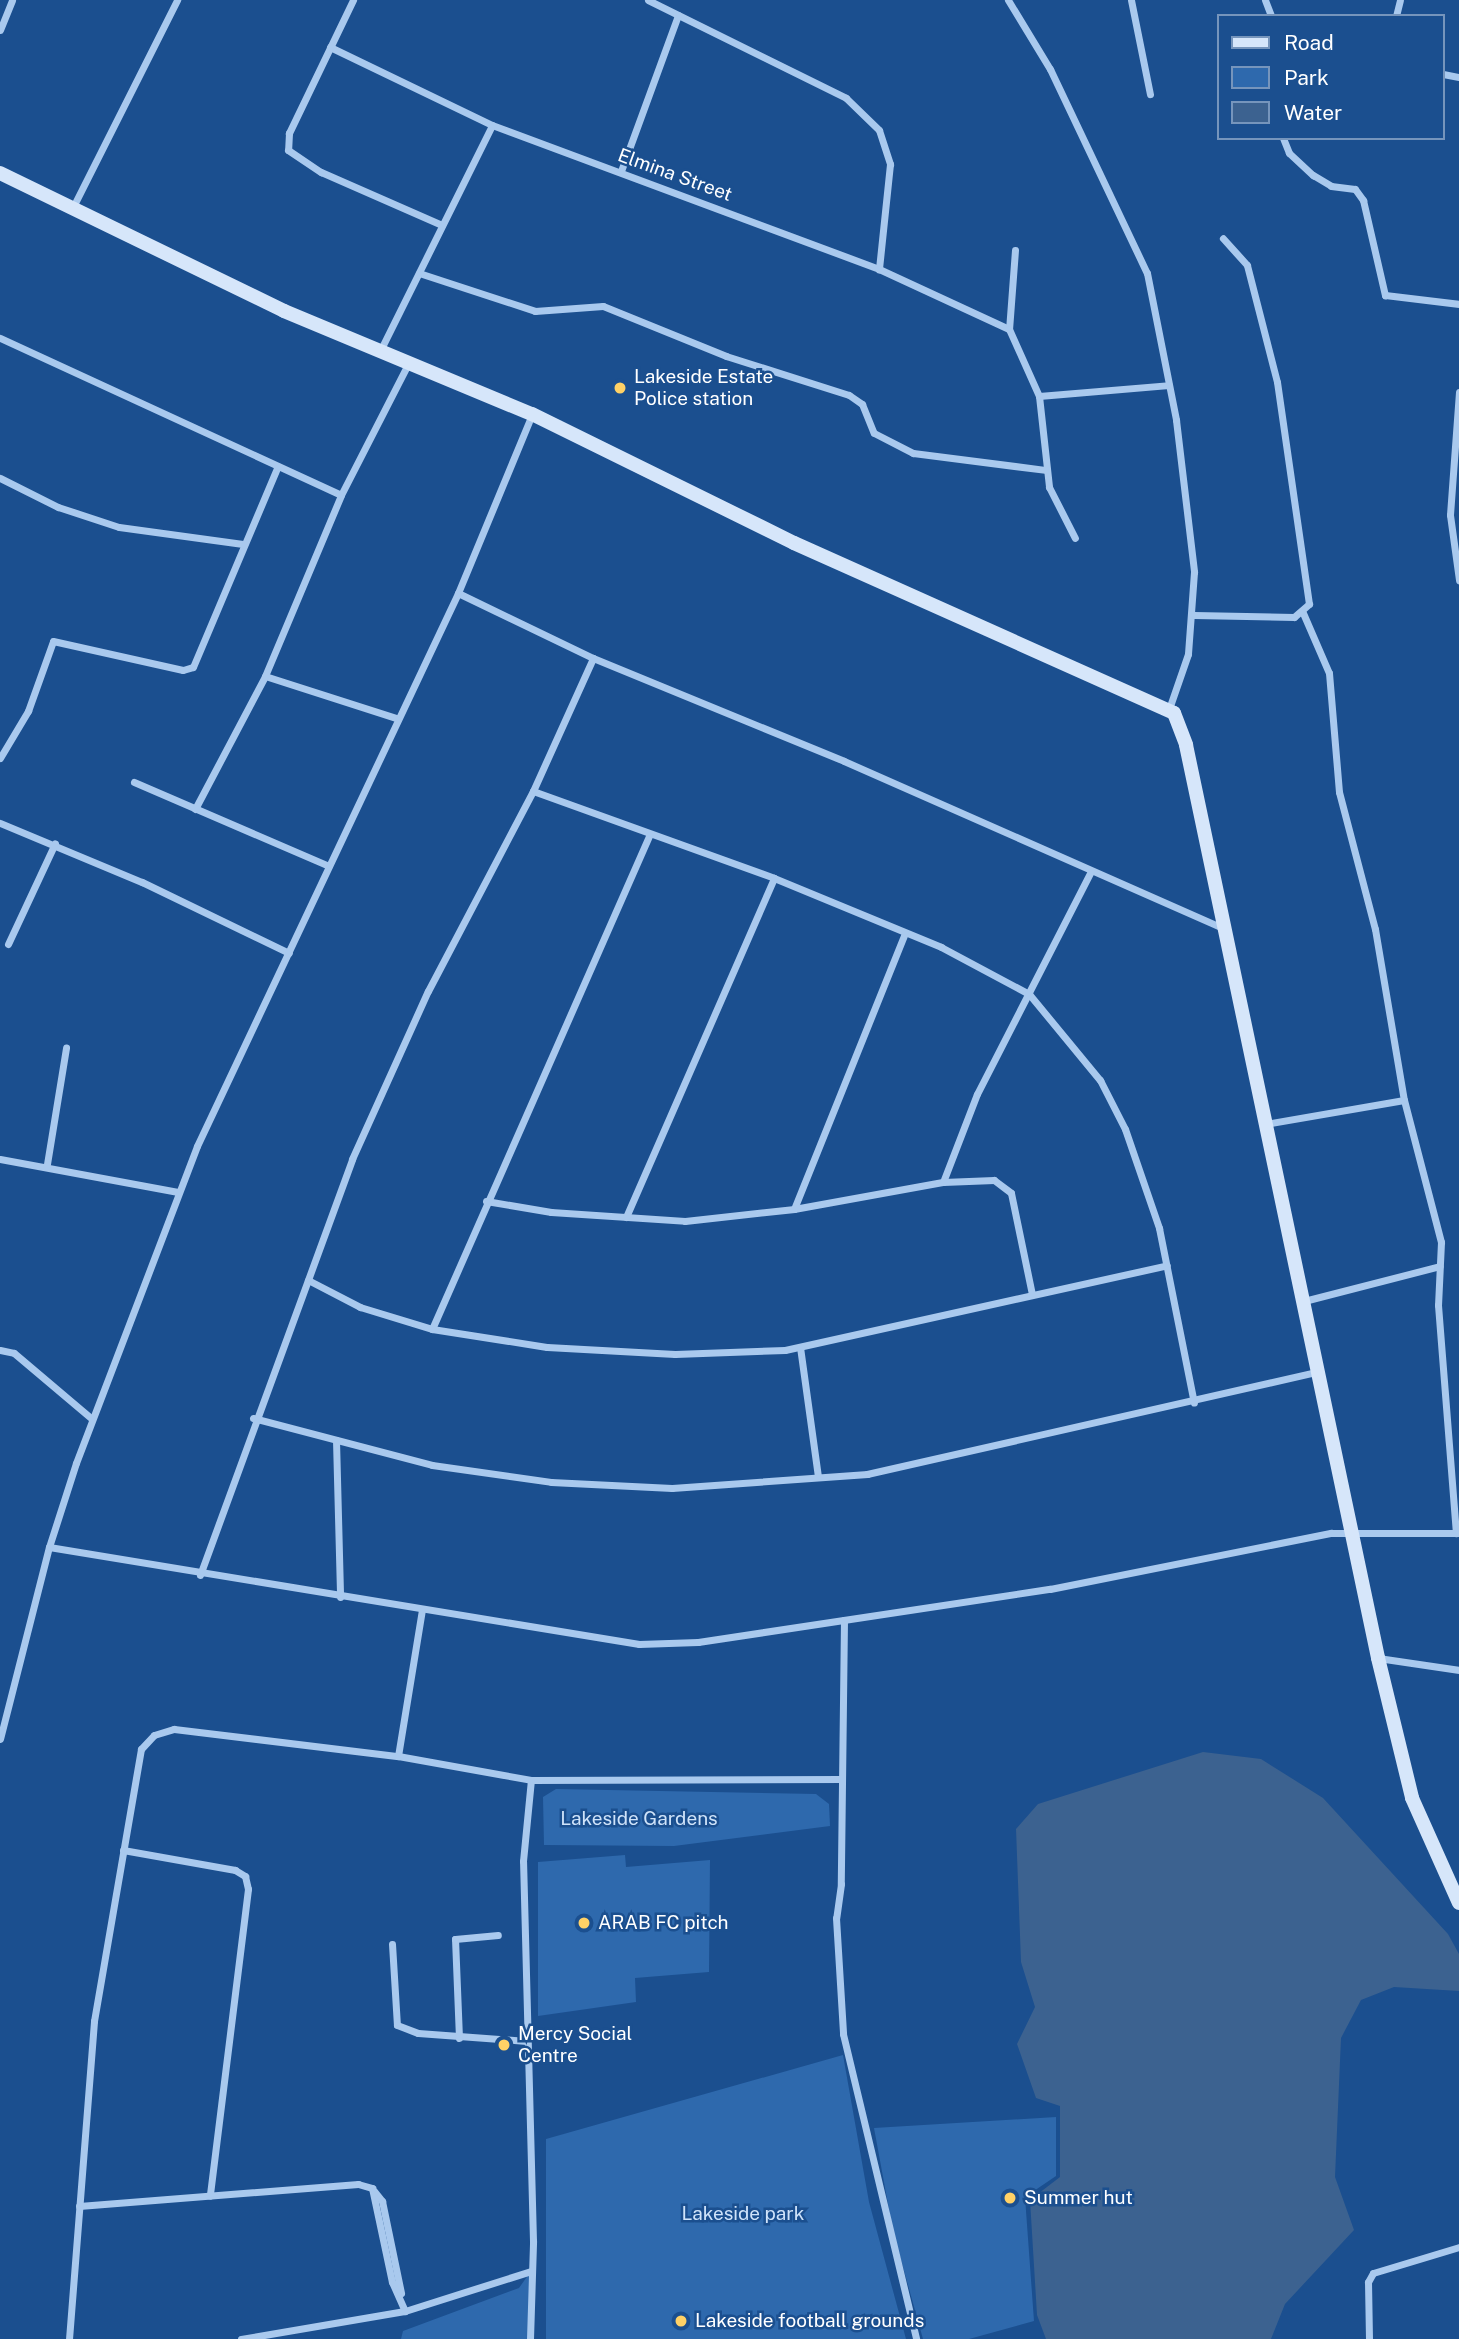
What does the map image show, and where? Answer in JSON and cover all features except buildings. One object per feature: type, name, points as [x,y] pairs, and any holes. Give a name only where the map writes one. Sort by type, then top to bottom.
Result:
[{"type":"street","points":[[0,30],[11,0]]},
{"type":"street","points":[[73,207],[177,0]]},
{"type":"street","points":[[353,0],[289,133],[294,158],[442,225]]},
{"type":"street","points":[[648,0],[846,99],[879,130],[890,164],[879,270]]},
{"type":"street","points":[[1008,0],[1050,69],[1139,248],[1169,385],[1187,491],[1194,615],[1188,654],[1169,709]]},
{"type":"street","points":[[1131,0],[1150,94]]},
{"type":"street","points":[[621,172],[678,15]]},
{"type":"street","name":"Elmina Street","points":[[330,47],[492,125],[879,270],[1009,329]]},
{"type":"street","points":[[379,351],[492,125]]},
{"type":"street","points":[[1284,140],[1289,153],[1313,175],[1331,186],[1355,189],[1363,200],[1385,295],[1459,304]]},
{"type":"street","points":[[0,173],[379,351],[532,414],[794,542],[1169,709],[1186,745],[1222,928],[1355,1533],[1378,1658],[1412,1798],[1459,1903]]},
{"type":"street","points":[[1223,239],[1247,265],[1277,382],[1305,550],[1309,604],[1303,613]]},
{"type":"street","points":[[1015,250],[1009,329],[1039,396],[1045,470],[1074,538]]},
{"type":"street","points":[[419,273],[535,311],[603,306],[751,365],[849,395],[862,404],[874,433],[913,453],[1045,470]]},
{"type":"street","points":[[0,338],[341,495]]},
{"type":"street","points":[[195,809],[265,676],[341,495],[408,364]]},
{"type":"street","points":[[1039,396],[1169,385]]},
{"type":"street","points":[[1459,392],[1450,514],[1459,580]]},
{"type":"street","points":[[0,1739],[49,1547],[92,1419],[178,1192],[396,718],[458,593],[532,414]]},
{"type":"street","points":[[0,758],[28,710],[53,641],[183,670],[193,667],[278,466]]},
{"type":"street","points":[[0,478],[58,507],[119,527],[243,544]]},
{"type":"street","points":[[458,593],[593,658],[844,761],[1222,928]]},
{"type":"street","points":[[1194,615],[1303,613]]},
{"type":"street","points":[[49,1547],[200,1575],[639,1644],[698,1642],[844,1620],[1355,1533],[1457,1533],[1438,1228],[1404,1100],[1375,929],[1339,792],[1329,674],[1303,613]]},
{"type":"street","points":[[200,1575],[253,1418],[308,1280],[346,1171],[428,991],[533,791],[593,658]]},
{"type":"street","points":[[265,676],[396,718]]},
{"type":"street","points":[[134,782],[328,866]]},
{"type":"street","points":[[533,791],[649,836],[774,878],[905,933],[1029,994],[1100,1080],[1144,1178],[1167,1265],[1194,1403]]},
{"type":"street","points":[[0,823],[55,843],[289,953]]},
{"type":"street","points":[[432,1329],[486,1200],[649,836]]},
{"type":"street","points":[[8,944],[55,843]]},
{"type":"street","points":[[943,1182],[976,1094],[1091,871]]},
{"type":"street","points":[[626,1217],[774,878]]},
{"type":"street","points":[[794,1209],[905,933]]},
{"type":"street","points":[[47,1164],[66,1048]]},
{"type":"street","points":[[1265,1124],[1404,1100]]},
{"type":"street","points":[[0,1159],[47,1164],[178,1192]]},
{"type":"street","points":[[486,1200],[626,1217],[685,1221],[794,1209],[943,1182],[993,1180],[1005,1185],[1022,1230],[1032,1294]]},
{"type":"street","points":[[308,1280],[360,1307],[432,1329],[547,1347],[674,1354],[800,1347],[1167,1265]]},
{"type":"street","points":[[1303,1301],[1440,1266]]},
{"type":"street","points":[[800,1347],[818,1478]]},
{"type":"street","points":[[0,1350],[14,1353],[92,1419]]},
{"type":"street","points":[[253,1418],[432,1465],[551,1482],[672,1488],[867,1474],[1194,1403],[1318,1372]]},
{"type":"street","points":[[336,1440],[340,1597]]},
{"type":"street","points":[[398,1756],[422,1610]]},
{"type":"street","points":[[844,1620],[842,1779],[836,1918],[843,2034],[916,2339]]},
{"type":"street","points":[[1378,1658],[1459,1670]]},
{"type":"street","points":[[69,2339],[94,2021],[141,1749],[154,1735],[174,1729],[398,1756],[531,1780],[842,1779]]},
{"type":"street","points":[[530,2339],[523,1861],[531,1780]]},
{"type":"street","points":[[123,1850],[235,1870],[245,1876],[248,1889],[210,2196]]},
{"type":"street","points":[[459,2038],[455,1939],[498,1935]]},
{"type":"street","points":[[392,1944],[397,2025],[459,2038],[527,2041]]},
{"type":"street","points":[[79,2206],[358,2183],[372,2188],[392,2282],[405,2311]]},
{"type":"street","points":[[1369,2339],[1368,2282],[1373,2273],[1402,2259],[1459,2247]]},
{"type":"street","points":[[241,2339],[266,2338],[405,2311],[531,2271]]},
{"type":"green space","name":"Lakeside Gardens","points":[[556,1789],[816,1794],[829,1804],[830,1826],[674,1846],[544,1845],[543,1797]]},
{"type":"green space","name":"ARAB FC pitch","points":[[625,1855],[626,1867],[710,1860],[709,1972],[635,1978],[636,2002],[538,2016],[538,1862]]},
{"type":"green space","name":"Lakeside park","points":[[843,2055],[869,2202],[906,2339],[546,2339],[546,2139]]},
{"type":"green space","points":[[1056,2117],[1056,2176],[1025,2197],[1034,2321],[969,2339],[923,2339],[893,2231],[874,2128]]},
{"type":"green space","points":[[531,2271],[530,2339],[401,2339],[403,2331],[519,2288]]},
{"type":"water","points":[[1203,1752],[1261,1759],[1323,1798],[1448,1934],[1459,1954],[1459,1991],[1394,1987],[1361,2000],[1341,2038],[1335,2177],[1354,2230],[1285,2304],[1271,2339],[1046,2339],[1037,2315],[1030,2200],[1060,2177],[1060,2106],[1036,2098],[1017,2044],[1035,2007],[1021,1962],[1016,1829],[1038,1804]]},
{"type":"place","name":"Lakeside Estate Police station","points":[[620,388]]},
{"type":"place","name":"ARAB FC pitch","points":[[584,1923]]},
{"type":"place","name":"Mercy Social Centre","points":[[504,2045]]},
{"type":"place","name":"Summer hut","points":[[1010,2198]]},
{"type":"place","name":"Lakeside football grounds","points":[[681,2321]]}]
